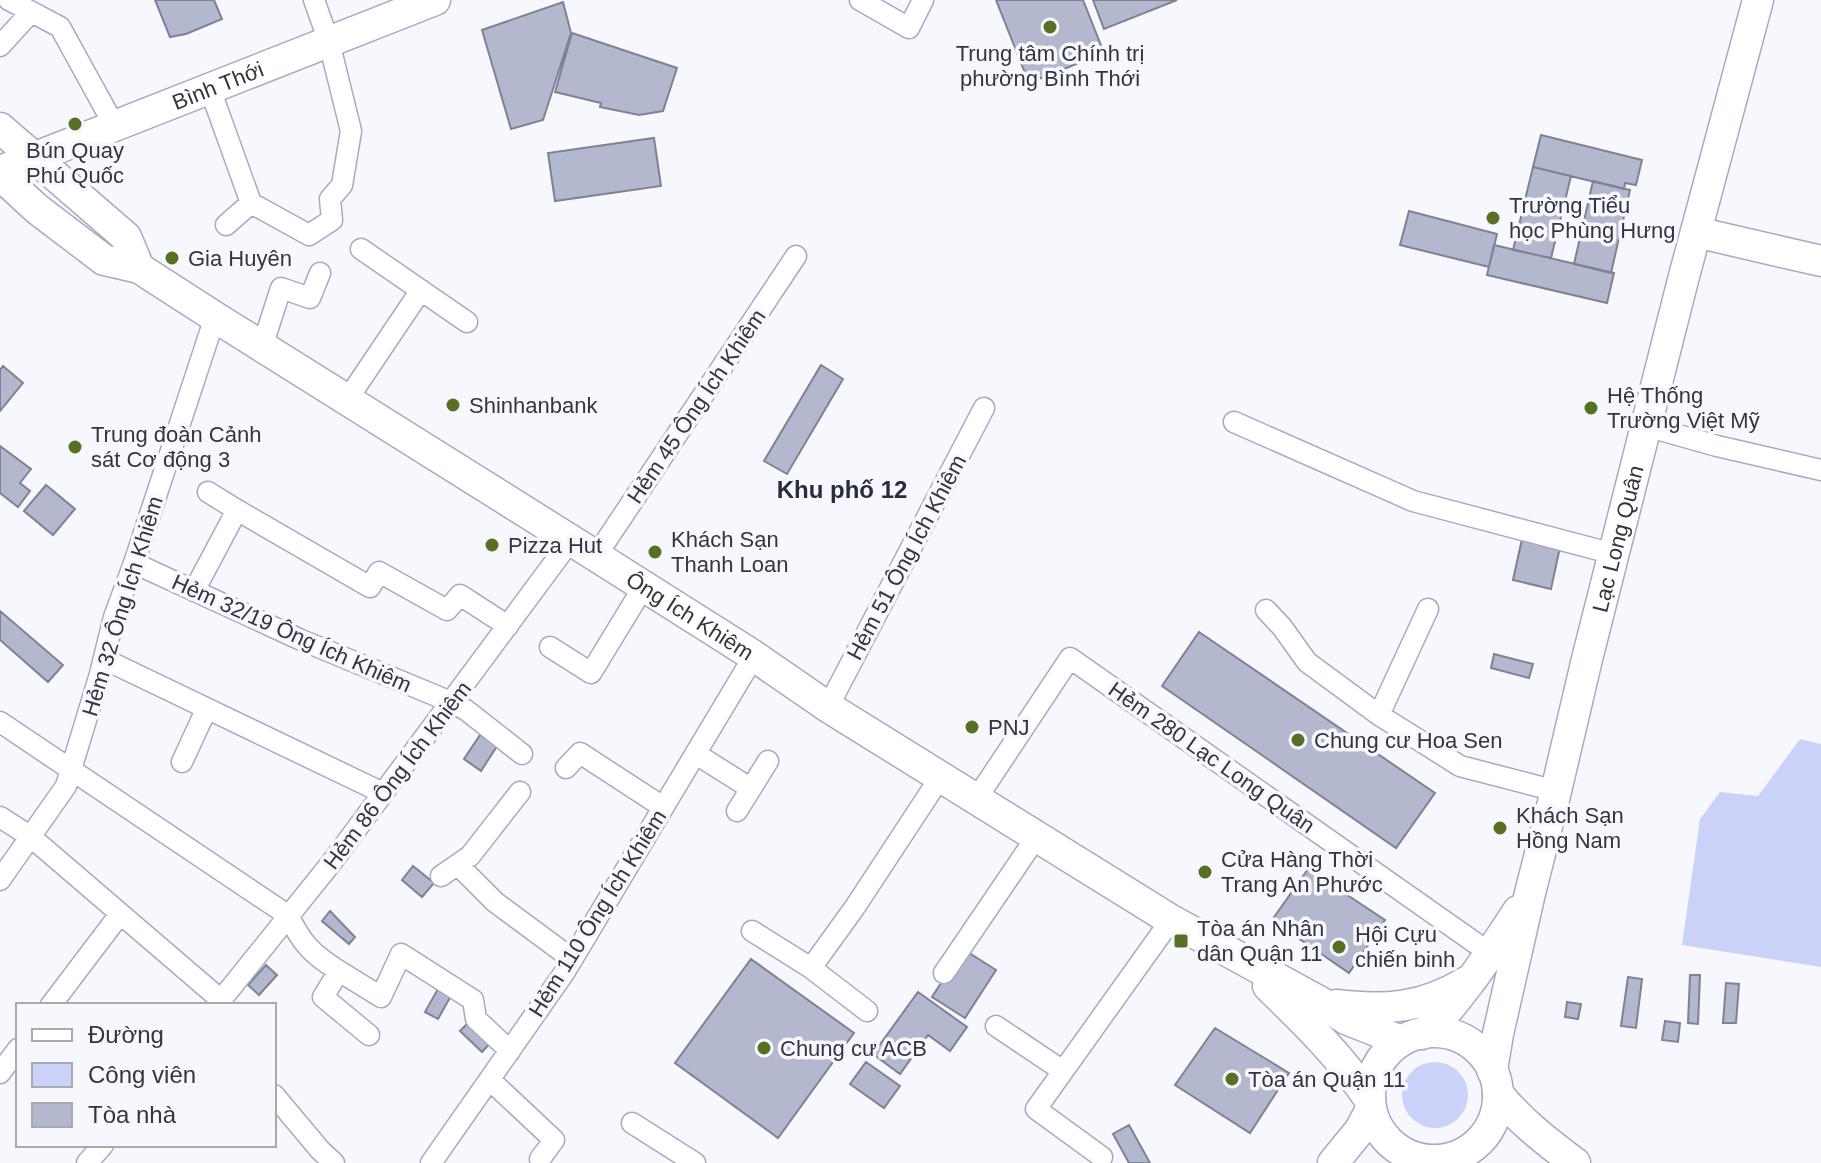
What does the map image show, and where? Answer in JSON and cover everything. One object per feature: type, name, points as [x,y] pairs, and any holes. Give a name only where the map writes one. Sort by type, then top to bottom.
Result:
[{"type":"main road","name":"Bình Thới","points":[[0,173],[114,125],[435,0]]},
{"type":"main road","name":"Lạc Long Quân","points":[[1495,1082],[1498,1034],[1530,893],[1646,426],[1758,0]]},
{"type":"main road","points":[[0,128],[126,237],[139,268]]},
{"type":"main road","name":"Ông Ích Khiêm","points":[[0,173],[37,209],[104,260],[139,268],[754,656],[828,707],[1171,920],[1241,960]]},
{"type":"main road","points":[[1696,232],[1821,261]]},
{"type":"main road","points":[[1333,1163],[1360,1130],[1370,1104],[1372,1078],[1377,1067],[1392,1047],[1438,1022],[1491,954],[1530,893]]},
{"type":"main road","points":[[1241,960],[1351,1072],[1370,1104],[1376,1124],[1404,1159],[1440,1160],[1469,1150],[1483,1138],[1492,1123],[1498,1106],[1495,1082]]},
{"type":"main road","points":[[1241,960],[1346,1019],[1412,1038],[1448,1034],[1462,1039],[1485,1057],[1495,1082],[1517,1117],[1575,1163]]},
{"type":"main road","points":[[1322,1003],[1374,1009],[1405,1006],[1435,998],[1471,979]]},
{"type":"main road","points":[[1455,1157],[1492,1163]]},
{"type":"street","points":[[9,0],[60,27],[114,125]]},
{"type":"street","points":[[210,89],[251,203],[309,235],[332,220],[330,199],[342,185],[351,131],[329,42],[314,0]]},
{"type":"street","points":[[860,0],[909,28],[923,0]]},
{"type":"street","points":[[0,46],[31,12]]},
{"type":"street","points":[[226,225],[251,203]]},
{"type":"street","points":[[361,249],[467,322]]},
{"type":"street","name":"Hẻm 45 Ông Ích Khiêm","points":[[584,548],[796,256]]},
{"type":"street","points":[[262,347],[281,288],[310,298],[320,273]]},
{"type":"street","points":[[347,400],[421,290]]},
{"type":"street","name":"Hẻm 32 Ông Ích Khiêm","points":[[0,880],[66,786],[114,617],[215,317]]},
{"type":"street","name":"Hẻm 51 Ông Ích Khiêm","points":[[828,707],[984,408]]},
{"type":"street","points":[[1234,422],[1413,501],[1614,554]]},
{"type":"street","points":[[1646,426],[1821,470]]},
{"type":"street","points":[[208,492],[370,587],[379,572],[447,610],[460,595],[508,626]]},
{"type":"street","points":[[194,591],[237,510]]},
{"type":"street","name":"Hẻm 86 Ông Ích Khiêm","points":[[219,1002],[332,862],[508,626],[584,548]]},
{"type":"street","name":"Hẻm 32/19 Ông Ích Khiêm","points":[[134,563],[299,639],[451,702],[466,710],[522,754]]},
{"type":"street","points":[[550,647],[591,673],[644,586]]},
{"type":"street","points":[[1379,715],[1428,609]]},
{"type":"street","points":[[1266,610],[1307,662],[1379,715],[1460,766],[1556,791]]},
{"type":"street","name":"Hẻm 110 Ông Ích Khiêm","points":[[431,1163],[572,959],[754,656]]},
{"type":"street","name":"Hẻm 280 Lạc Long Quân","points":[[977,798],[1070,658],[1491,954]]},
{"type":"street","points":[[104,659],[383,793]]},
{"type":"street","points":[[182,762],[206,710]]},
{"type":"street","points":[[0,722],[289,916],[298,937],[339,971],[381,997],[401,954],[473,1000],[476,1019],[510,1051]]},
{"type":"street","points":[[566,768],[580,753],[663,807]]},
{"type":"street","points":[[696,754],[750,788]]},
{"type":"street","points":[[737,811],[768,761]]},
{"type":"street","points":[[811,968],[941,776]]},
{"type":"street","points":[[520,792],[470,856],[449,870],[572,959]]},
{"type":"street","points":[[0,817],[31,837],[219,1002]]},
{"type":"street","points":[[944,973],[1037,836]]},
{"type":"street","points":[[53,1003],[120,914]]},
{"type":"street","points":[[1102,1157],[1036,1109],[1171,920]]},
{"type":"street","points":[[752,931],[811,968],[867,1011]]},
{"type":"street","points":[[339,971],[323,997],[369,1035]]},
{"type":"street","points":[[996,1026],[1063,1071]]},
{"type":"street","points":[[0,1073],[16,1052]]},
{"type":"street","points":[[490,1080],[554,1140],[540,1159]]},
{"type":"street","points":[[276,1097],[329,1162]]},
{"type":"street","points":[[632,1123],[695,1163]]},
{"type":"street","points":[[87,1163],[101,1147]]},
{"type":"green space","points":[[1800,739],[1821,744],[1821,967],[1682,945],[1700,819],[1720,792],[1758,796]]},
{"type":"green space","points":[[1435,1062],[1448,1065],[1458,1072],[1465,1082],[1468,1095],[1465,1108],[1458,1118],[1448,1125],[1435,1128],[1422,1125],[1412,1118],[1405,1108],[1402,1095],[1405,1082],[1412,1072],[1422,1065]]},
{"type":"building","points":[[155,0],[214,0],[222,19],[170,37]]},
{"type":"building","name":"Trung tâm Chính trị phường Bình Thới","points":[[996,0],[1083,0],[1104,53],[1029,83]]},
{"type":"building","points":[[1093,0],[1177,0],[1104,29]]},
{"type":"building","points":[[563,2],[571,33],[543,120],[511,129],[482,30]]},
{"type":"building","points":[[572,33],[677,68],[663,111],[639,115],[600,107],[601,103],[555,92]]},
{"type":"building","points":[[1541,135],[1642,160],[1636,185],[1625,183],[1624,189],[1533,167]]},
{"type":"building","points":[[654,138],[661,186],[555,201],[548,153]]},
{"type":"building","points":[[1533,167],[1571,176],[1551,258],[1513,250]]},
{"type":"building","points":[[1593,181],[1630,190],[1611,273],[1574,264]]},
{"type":"building","points":[[1409,211],[1497,234],[1489,267],[1400,245]]},
{"type":"building","points":[[1494,245],[1614,273],[1607,303],[1487,275]]},
{"type":"building","points":[[821,365],[843,379],[787,474],[764,461]]},
{"type":"building","points":[[3,366],[23,383],[0,411],[0,370]]},
{"type":"building","points":[[0,446],[31,469],[20,483],[30,491],[18,507],[0,493]]},
{"type":"building","points":[[46,485],[75,509],[53,535],[24,511]]},
{"type":"building","points":[[1522,539],[1560,547],[1551,589],[1513,580]]},
{"type":"building","points":[[0,611],[63,665],[48,682],[0,640]]},
{"type":"building","name":"Chung cư Hoa Sen","points":[[1199,632],[1435,793],[1396,848],[1162,686]]},
{"type":"building","points":[[1494,654],[1533,664],[1529,678],[1491,668]]},
{"type":"building","points":[[484,729],[501,740],[481,771],[464,759]]},
{"type":"building","points":[[413,866],[434,883],[422,897],[402,880]]},
{"type":"building","name":"Hội Cựu chiến binh","points":[[1308,869],[1385,920],[1349,973],[1272,920]]},
{"type":"building","points":[[330,911],[355,937],[349,944],[322,921]]},
{"type":"building","points":[[963,949],[996,970],[965,1018],[932,997]]},
{"type":"building","name":"Chung cư ACB","points":[[751,959],[854,1033],[778,1138],[675,1063]]},
{"type":"building","points":[[266,965],[277,975],[259,995],[248,985]]},
{"type":"building","points":[[1690,975],[1700,975],[1698,1024],[1688,1023]]},
{"type":"building","points":[[1628,977],[1642,979],[1636,1028],[1621,1026]]},
{"type":"building","points":[[1726,983],[1739,984],[1736,1023],[1723,1023]]},
{"type":"building","points":[[439,987],[452,994],[438,1019],[425,1012]]},
{"type":"building","points":[[918,992],[967,1027],[950,1051],[928,1035],[900,1074],[873,1054]]},
{"type":"building","points":[[1567,1002],[1581,1004],[1578,1019],[1565,1017]]},
{"type":"building","points":[[470,1021],[492,1041],[482,1052],[460,1031]]},
{"type":"building","points":[[1665,1021],[1680,1023],[1678,1042],[1662,1040]]},
{"type":"building","name":"Tòa án Quận 11","points":[[1215,1028],[1289,1073],[1250,1133],[1175,1085]]},
{"type":"building","points":[[866,1062],[900,1086],[884,1108],[850,1084]]},
{"type":"building","points":[[1129,1125],[1150,1163],[1129,1163],[1113,1134]]},
{"type":"place","name":"Trung tâm Chính trị phường Bình Thới","points":[[1050,27]]},
{"type":"place","name":"Bún Quay Phú Quốc","points":[[75,124]]},
{"type":"place","name":"Trường Tiểu học Phùng Hưng","points":[[1493,218]]},
{"type":"place","name":"Gia Huyên","points":[[172,258]]},
{"type":"place","name":"Shinhanbank","points":[[453,405]]},
{"type":"place","name":"Hệ Thống Trường Việt Mỹ","points":[[1591,408]]},
{"type":"place","name":"Trung đoàn Cảnh sát Cơ động 3","points":[[75,447]]},
{"type":"place","name":"Pizza Hut","points":[[492,545]]},
{"type":"place","name":"Khách Sạn Thanh Loan","points":[[655,552]]},
{"type":"place","name":"PNJ","points":[[972,727]]},
{"type":"place","name":"Chung cư Hoa Sen","points":[[1298,740]]},
{"type":"place","name":"Khách Sạn Hồng Nam","points":[[1500,828]]},
{"type":"place","name":"Cửa Hàng Thời Trang An Phước","points":[[1205,872]]},
{"type":"place","name":"Tòa án Nhân dân Quận 11","points":[[1181,941]]},
{"type":"place","name":"Hội Cựu chiến binh","points":[[1339,947]]},
{"type":"place","name":"Chung cư ACB","points":[[764,1048]]},
{"type":"place","name":"Tòa án Quận 11","points":[[1232,1079]]},
{"type":"district","name":"Khu phố 12","points":[[842,490]]}]
